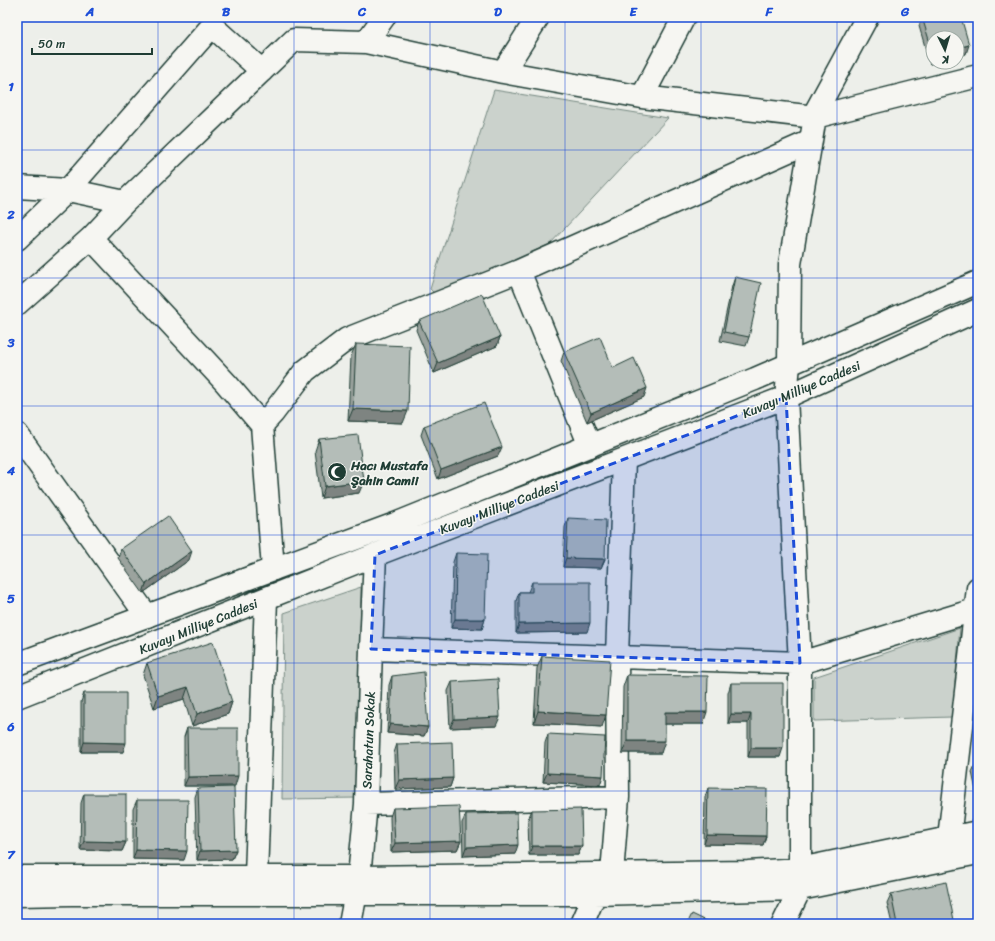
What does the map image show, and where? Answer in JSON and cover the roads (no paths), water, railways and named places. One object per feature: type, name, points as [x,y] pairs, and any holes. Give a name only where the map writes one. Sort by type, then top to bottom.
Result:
[{"type":"street","points":[[366,42],[384,17]]},
{"type":"street","points":[[503,72],[538,17]]},
{"type":"street","points":[[642,97],[684,17]]},
{"type":"street","points":[[783,924],[800,879],[800,663],[786,397],[789,364],[790,264],[816,111],[867,17]]},
{"type":"street","points":[[17,239],[68,190],[212,26],[262,71]]},
{"type":"street","points":[[17,304],[91,238],[125,202],[294,40],[366,42],[503,72],[642,97],[815,117],[978,76]]},
{"type":"street","points":[[262,425],[274,413],[305,371],[347,339],[519,271],[811,141]]},
{"type":"street","points":[[17,186],[68,190],[125,202]]},
{"type":"street","points":[[91,238],[226,383],[262,425],[273,569]]},
{"type":"street","points":[[519,271],[590,446]]},
{"type":"street","name":"Kuvayı Milliye Caddesi","points":[[17,664],[394,524],[590,446],[789,364],[978,282]]},
{"type":"street","name":"Kuvayı Milliye Caddesi","points":[[17,697],[375,555],[786,397],[978,310]]},
{"type":"street","points":[[17,434],[147,616]]},
{"type":"street","points":[[612,874],[618,797],[617,656],[624,460]]},
{"type":"street","name":"Sarahatun Sokak","points":[[350,924],[358,886],[366,804],[370,649],[375,555]]},
{"type":"street","points":[[949,838],[977,609],[978,588]]},
{"type":"street","points":[[256,876],[266,599]]},
{"type":"street","points":[[370,649],[800,663],[977,609]]},
{"type":"street","points":[[366,804],[618,797]]},
{"type":"street","points":[[17,895],[358,886],[612,874],[748,872],[800,879],[949,838],[978,832]]},
{"type":"street","points":[[17,876],[256,876],[358,886],[595,894],[800,879],[978,853]]},
{"type":"street","points":[[582,924],[595,894]]},
{"type":"place","name":"Hacı Mustafa Şahin Camii","points":[[337,472]]}]
